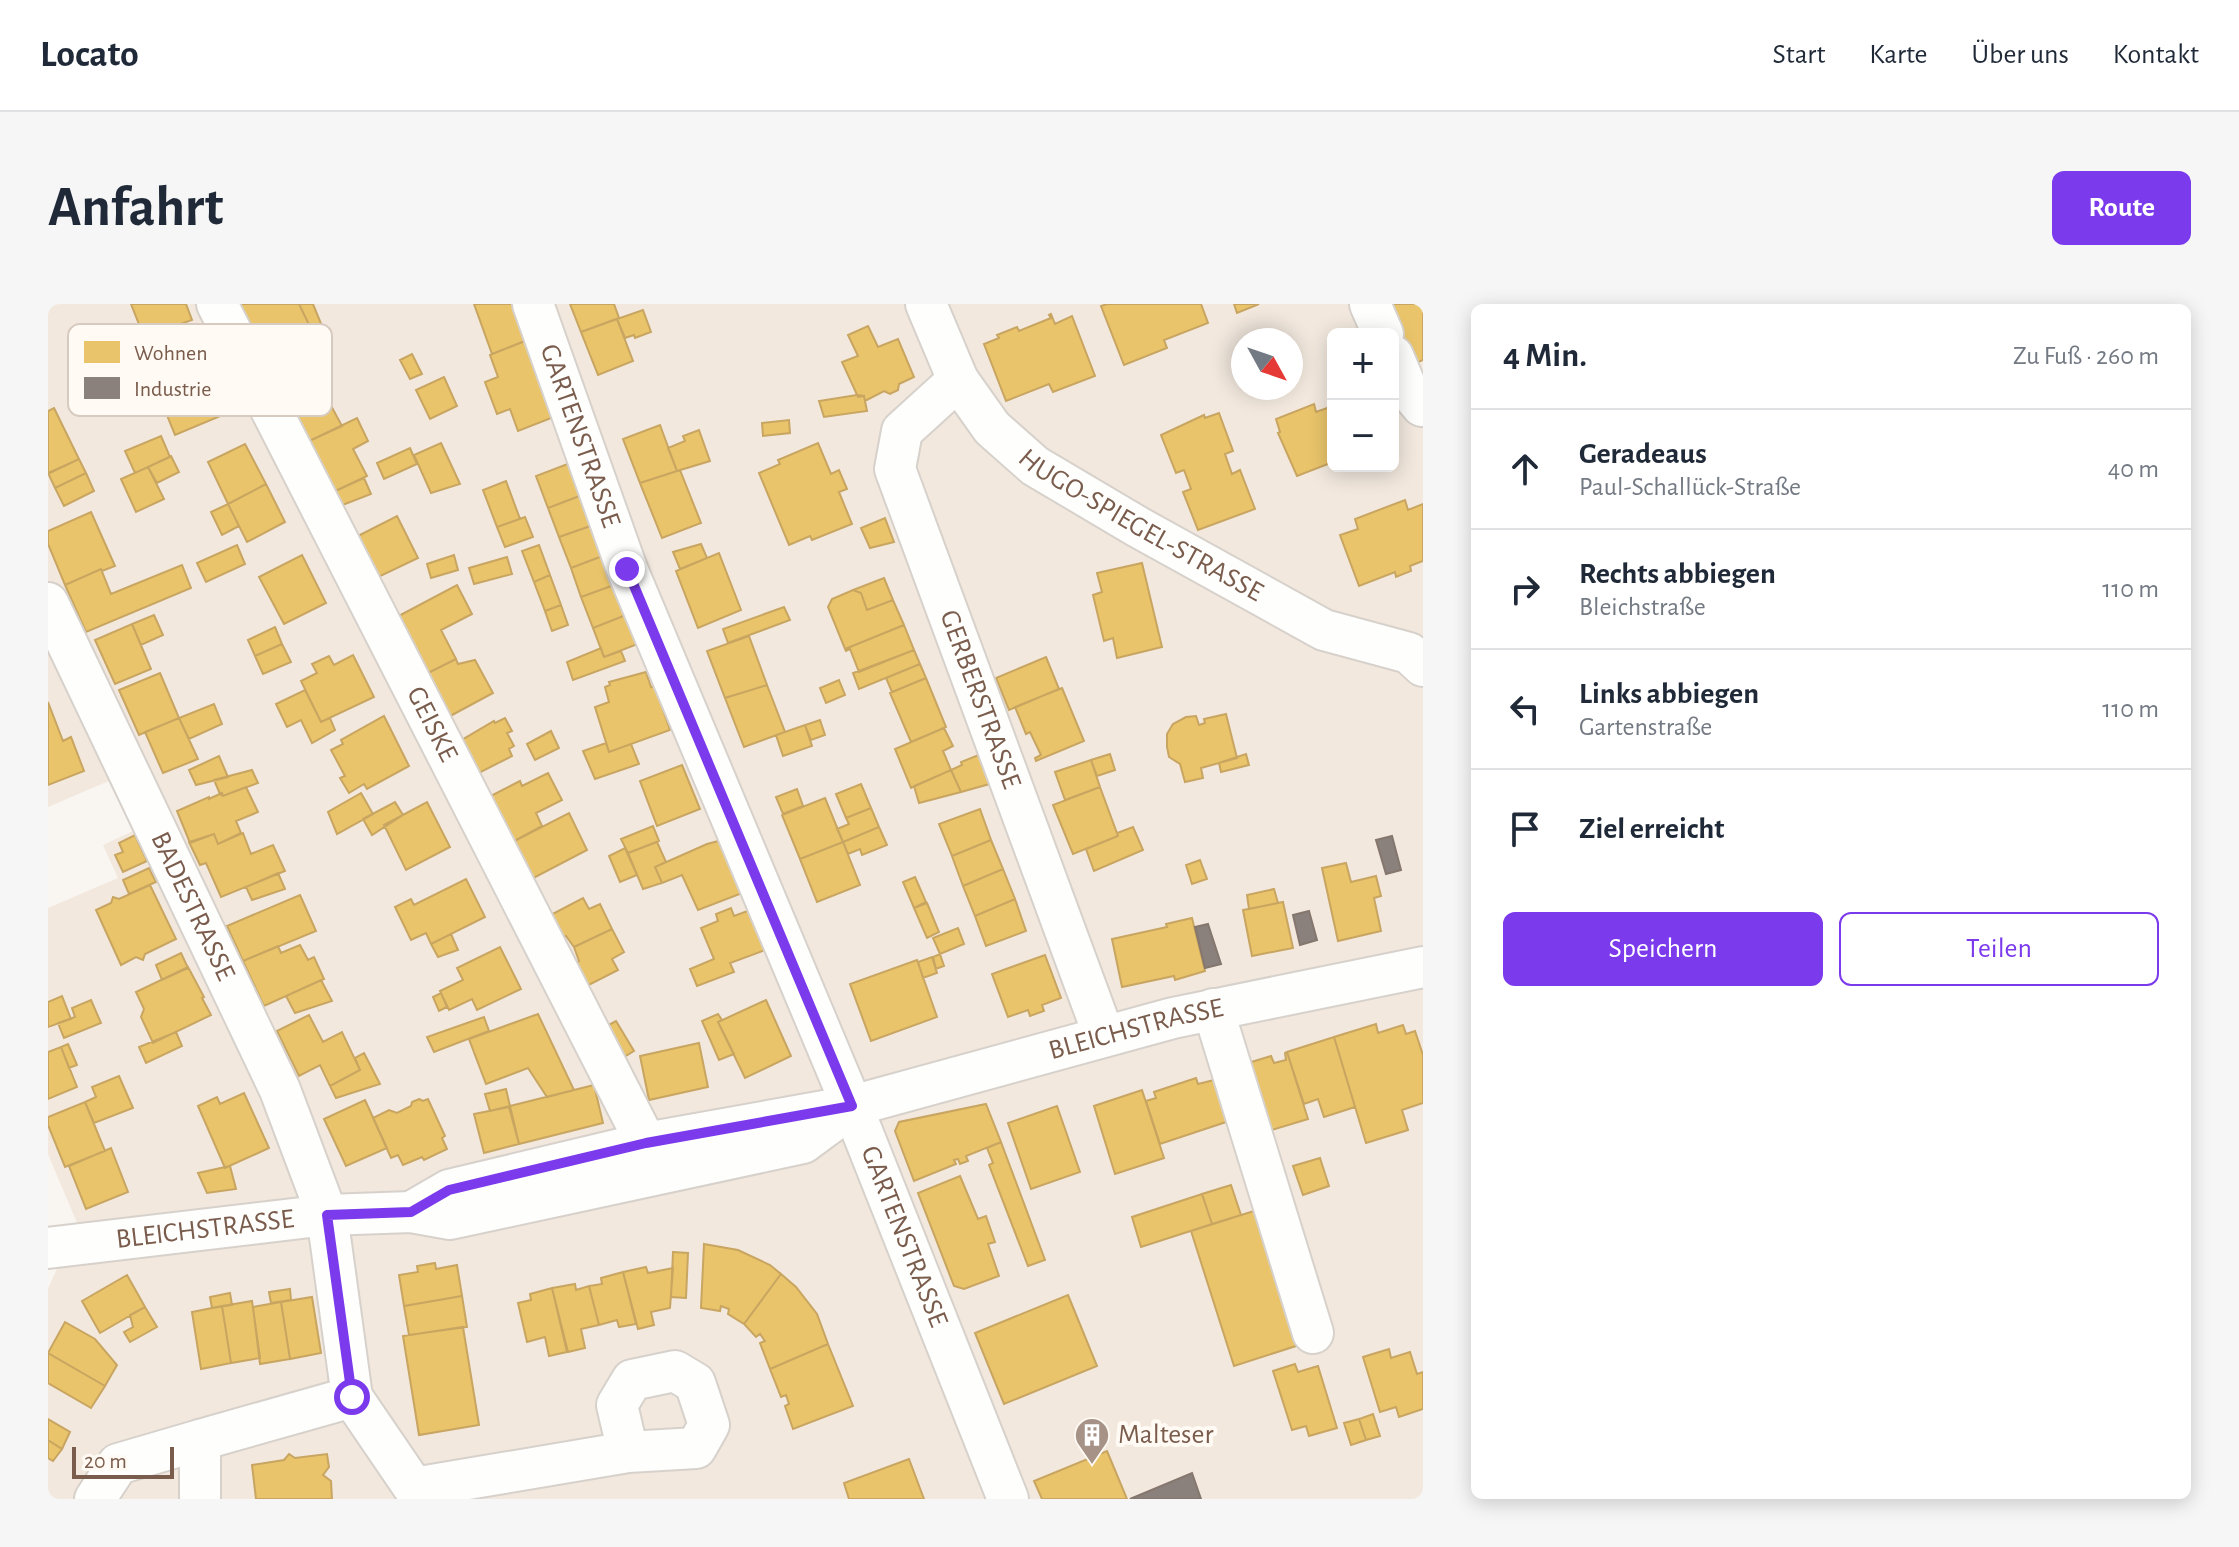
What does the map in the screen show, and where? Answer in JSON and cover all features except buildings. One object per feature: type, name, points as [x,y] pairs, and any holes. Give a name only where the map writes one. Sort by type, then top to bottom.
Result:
[{"type":"street","name":"GEISKE","points":[[217,304],[227,324]]},
{"type":"street","name":"GARTENSTRASSE","points":[[533,304],[627,569],[852,1106],[1008,1499]]},
{"type":"street","name":"HUGO-SPIEGEL-STRASSE","points":[[926,304],[958,380],[992,428],[1035,466],[1324,630],[1409,653],[1423,666]]},
{"type":"street","points":[[1370,304],[1380,328]]},
{"type":"street","points":[[1399,370],[1406,387],[1422,406]]},
{"type":"street","name":"GERBERSTRASSE","points":[[958,380],[902,431],[895,469],[1104,1036]]},
{"type":"street","name":"GEISKE","points":[[274,416],[646,1143]]},
{"type":"street","name":"BADESTRASSE","points":[[48,603],[280,1090],[327,1215],[352,1397]]},
{"type":"street","name":"BLEICHSTRASSE","points":[[411,1212],[449,1190],[646,1143],[852,1106],[1213,1009],[1423,967]]},
{"type":"street","points":[[1213,1009],[1313,1333]]},
{"type":"street","name":"BLEICHSTRASSE","points":[[51,1240],[327,1215],[411,1212],[450,1219],[803,1143],[852,1106]]},
{"type":"street","points":[[95,1499],[118,1464],[352,1397],[414,1488],[628,1452]]},
{"type":"street","points":[[200,1440],[200,1499]]},
{"type":"shaded area","points":[[48,304],[1423,304],[1423,1499],[48,1499],[48,1289],[77,1223],[48,1154],[48,908],[118,878],[103,845],[133,831],[171,820],[144,758],[111,780],[48,807]]},
{"type":"place","name":"Malteser","points":[[1092,1466]]},
{"type":"route","points":[[352,1397],[327,1215],[411,1212],[449,1190],[646,1143],[852,1106],[627,569]]}]
